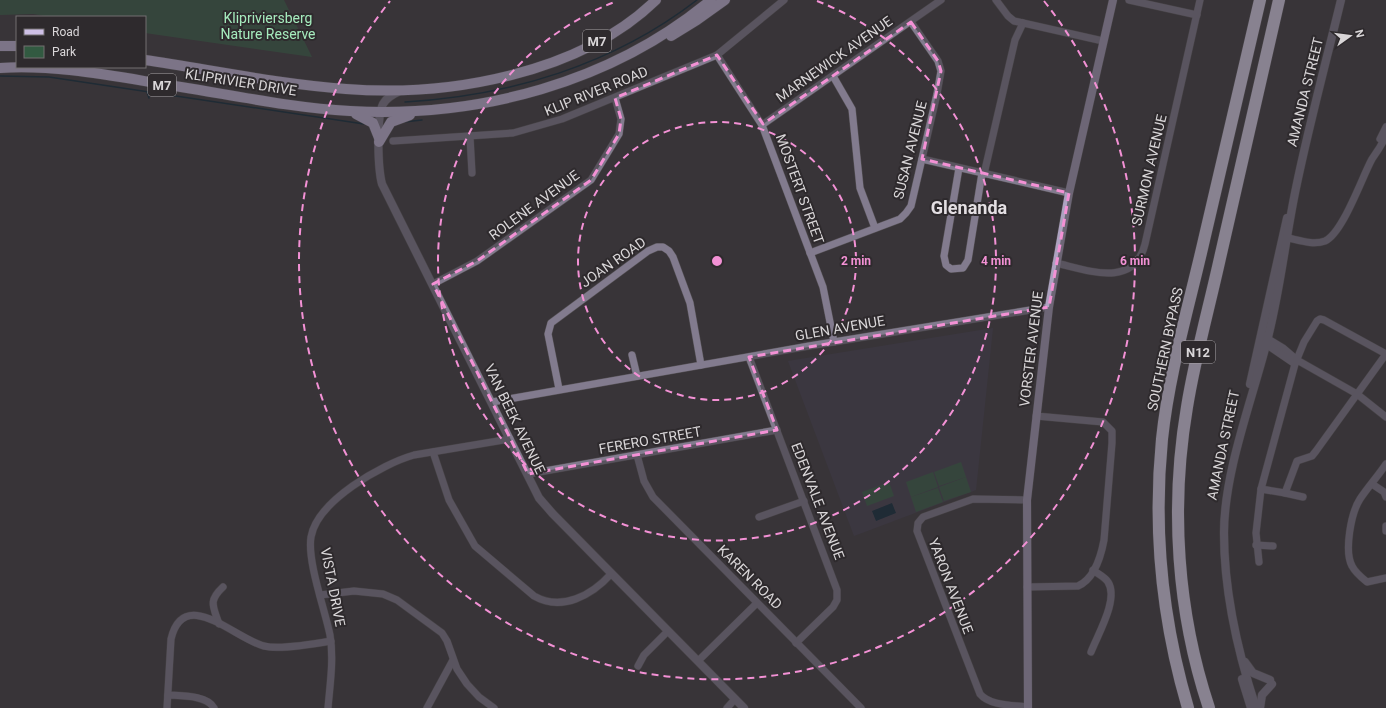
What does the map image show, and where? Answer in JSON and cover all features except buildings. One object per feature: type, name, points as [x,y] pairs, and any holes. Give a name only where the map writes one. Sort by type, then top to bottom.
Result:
[{"type":"highway","points":[[1248,52],[1255,0]]},
{"type":"highway","name":"SOUTHERN BYPASS","points":[[1188,708],[1170,638],[1162,575],[1158,509],[1162,437],[1177,359],[1260,0]]},
{"type":"highway","name":"N12","points":[[1209,708],[1196,662],[1182,587],[1178,531],[1182,444],[1194,368],[1279,0]]},
{"type":"main road","name":"M7","points":[[403,90],[445,86],[490,79],[531,69],[561,59],[615,31],[656,0]]},
{"type":"main road","name":"M7","points":[[431,110],[482,104],[543,89],[600,69],[671,29],[712,0]]},
{"type":"main road","points":[[634,51],[650,47],[683,29],[725,0]]},
{"type":"main road","name":"VORSTER AVENUE","points":[[1028,707],[1027,500],[1049,307],[1069,193],[1113,0]]},
{"type":"main road","points":[[0,46],[16,46]]},
{"type":"main road","name":"KLIPRIVIER DRIVE","points":[[146,60],[316,86],[346,89],[403,90]]},
{"type":"main road","name":"KLIPRIVIER DRIVE","points":[[0,68],[72,71],[315,108],[381,112],[431,110]]},
{"type":"main road","points":[[379,140],[388,125],[394,120],[431,110]]},
{"type":"main road","points":[[351,111],[373,123],[379,140]]},
{"type":"street","name":"KLIP RIVER ROAD","points":[[393,141],[470,137],[525,130],[562,119],[716,55],[784,0]]},
{"type":"street","name":"MARNEWICK AVENUE","points":[[762,125],[941,0]]},
{"type":"street","points":[[996,0],[1011,19],[1103,41]]},
{"type":"street","points":[[1129,0],[1197,15]]},
{"type":"street","name":"SURMON AVENUE","points":[[1056,263],[1113,274],[1128,267],[1140,257],[1145,244],[1200,0]]},
{"type":"street","name":"AMANDA STREET","points":[[1250,708],[1244,690],[1229,612],[1221,535],[1225,490],[1264,340],[1295,190],[1341,0]]},
{"type":"street","name":"SUSAN AVENUE","points":[[810,253],[900,219],[906,213],[912,202],[938,94],[941,71],[938,61],[911,22]]},
{"type":"street","points":[[959,168],[944,256],[946,265],[951,269],[963,268],[968,260],[983,173],[1016,40],[1023,23]]},
{"type":"street","name":"MOSTERT STREET","points":[[716,55],[762,125],[825,292],[834,342]]},
{"type":"street","points":[[832,76],[852,109],[860,188],[874,228]]},
{"type":"street","name":"VAN BEEK AVENUE","points":[[403,90],[389,97],[381,112],[379,167],[382,184],[528,474],[546,506],[744,708]]},
{"type":"street","name":"ROLENE AVENUE","points":[[433,284],[477,261],[591,180],[620,134],[621,119],[615,98]]},
{"type":"street","points":[[1373,158],[1373,154],[1386,127]]},
{"type":"street","points":[[1285,237],[1316,243],[1325,241],[1331,237],[1344,217],[1373,158],[1386,136]]},
{"type":"street","points":[[470,137],[472,173]]},
{"type":"street","points":[[922,160],[1069,193]]},
{"type":"street","name":"JOAN ROAD","points":[[559,389],[548,334],[551,323],[615,274],[648,251],[657,247],[663,247],[669,250],[676,263],[692,309],[701,365]]},
{"type":"street","name":"GLEN AVENUE","points":[[492,402],[559,389],[834,342],[1049,307]]},
{"type":"street","points":[[1258,562],[1256,545],[1261,489],[1296,362],[1304,342],[1316,323],[1322,319],[1386,354],[1312,456],[1297,461],[1285,493]]},
{"type":"street","points":[[1264,340],[1283,348],[1296,362],[1357,394],[1386,417]]},
{"type":"street","points":[[632,355],[637,376]]},
{"type":"street","name":"EDENVALE AVENUE","points":[[750,357],[836,585],[838,595],[833,607],[796,643]]},
{"type":"street","points":[[1027,587],[1078,586],[1088,580],[1104,540],[1112,443],[1112,431],[1106,424],[1100,422],[1036,416]]},
{"type":"street","name":"FERERO STREET","points":[[528,474],[777,430]]},
{"type":"street","name":"AMANDA STREET","points":[[1240,434],[1227,498],[1224,534],[1231,607],[1256,708]]},
{"type":"street","name":"VISTA DRIVE","points":[[328,708],[330,641],[320,595],[311,539],[313,531],[321,516],[347,490],[388,465],[407,458],[433,452],[510,439]]},
{"type":"street","points":[[433,452],[449,500],[475,546],[534,596],[542,600],[552,602],[573,599],[592,591],[611,574]]},
{"type":"street","name":"KAREN ROAD","points":[[637,455],[644,481],[649,492],[861,708]]},
{"type":"street","points":[[1386,464],[1360,500],[1352,518],[1349,532],[1351,562],[1353,568],[1365,581],[1370,582],[1386,578]]},
{"type":"street","points":[[1372,484],[1384,492],[1386,497]]},
{"type":"street","points":[[1261,489],[1303,497]]},
{"type":"street","name":"YARON AVENUE","points":[[1027,500],[973,499],[923,517],[918,523],[917,531],[980,694],[986,700],[1028,707]]},
{"type":"street","points":[[759,517],[804,501]]},
{"type":"street","points":[[1386,526],[1386,531]]},
{"type":"street","points":[[1256,545],[1273,546]]},
{"type":"street","points":[[1091,652],[1110,606],[1112,596],[1107,580],[1093,570]]},
{"type":"street","points":[[219,624],[212,602],[213,598],[223,587]]},
{"type":"street","points":[[320,595],[350,591],[376,593],[392,597],[442,633],[447,641],[453,660],[472,691],[494,708]]},
{"type":"street","points":[[698,661],[757,603]]},
{"type":"street","points":[[167,708],[168,664],[172,634],[184,618],[193,615],[202,615],[243,638],[264,646],[282,646],[330,641]]},
{"type":"street","points":[[638,666],[644,655],[668,631]]},
{"type":"street","points":[[1242,656],[1253,673],[1271,682],[1262,695],[1260,708]]},
{"type":"street","points":[[427,708],[453,660]]},
{"type":"street","points":[[168,695],[204,699],[211,703],[214,708]]},
{"type":"street","points":[[726,708],[735,699]]},
{"type":"highlighted area","points":[[911,22],[938,61],[941,71],[922,159],[1069,193],[1049,307],[749,357],[777,430],[528,474],[433,284],[477,261],[591,180],[619,134],[621,119],[615,98],[717,55],[763,124]]},
{"type":"shaded area","points":[[993,328],[976,490],[854,536],[788,361]]},
{"type":"green space","name":"Klipriviersberg Nature Reserve","points":[[0,0],[284,0],[312,57],[146,33],[146,16],[45,16],[33,14],[0,15]]},
{"type":"green space","points":[[961,462],[966,477],[939,486],[934,472]]},
{"type":"green space","points":[[933,472],[938,487],[911,497],[906,482]]},
{"type":"green space","points":[[966,477],[971,492],[944,501],[939,487]]},
{"type":"green space","points":[[889,482],[894,496],[867,506],[862,492]]},
{"type":"green space","points":[[938,488],[943,502],[916,512],[911,497]]},
{"type":"water","points":[[892,503],[896,513],[876,521],[872,511]]},
{"type":"waterway","points":[[405,102],[444,99],[483,93],[559,73],[631,43],[665,23],[697,0]]},
{"type":"waterway","points":[[0,76],[49,77],[364,124]]},
{"type":"waterway","points":[[147,92],[149,98]]},
{"type":"waterway","points":[[404,122],[422,120]]},
{"type":"district","name":"Glenanda","points":[[969,207]]}]
